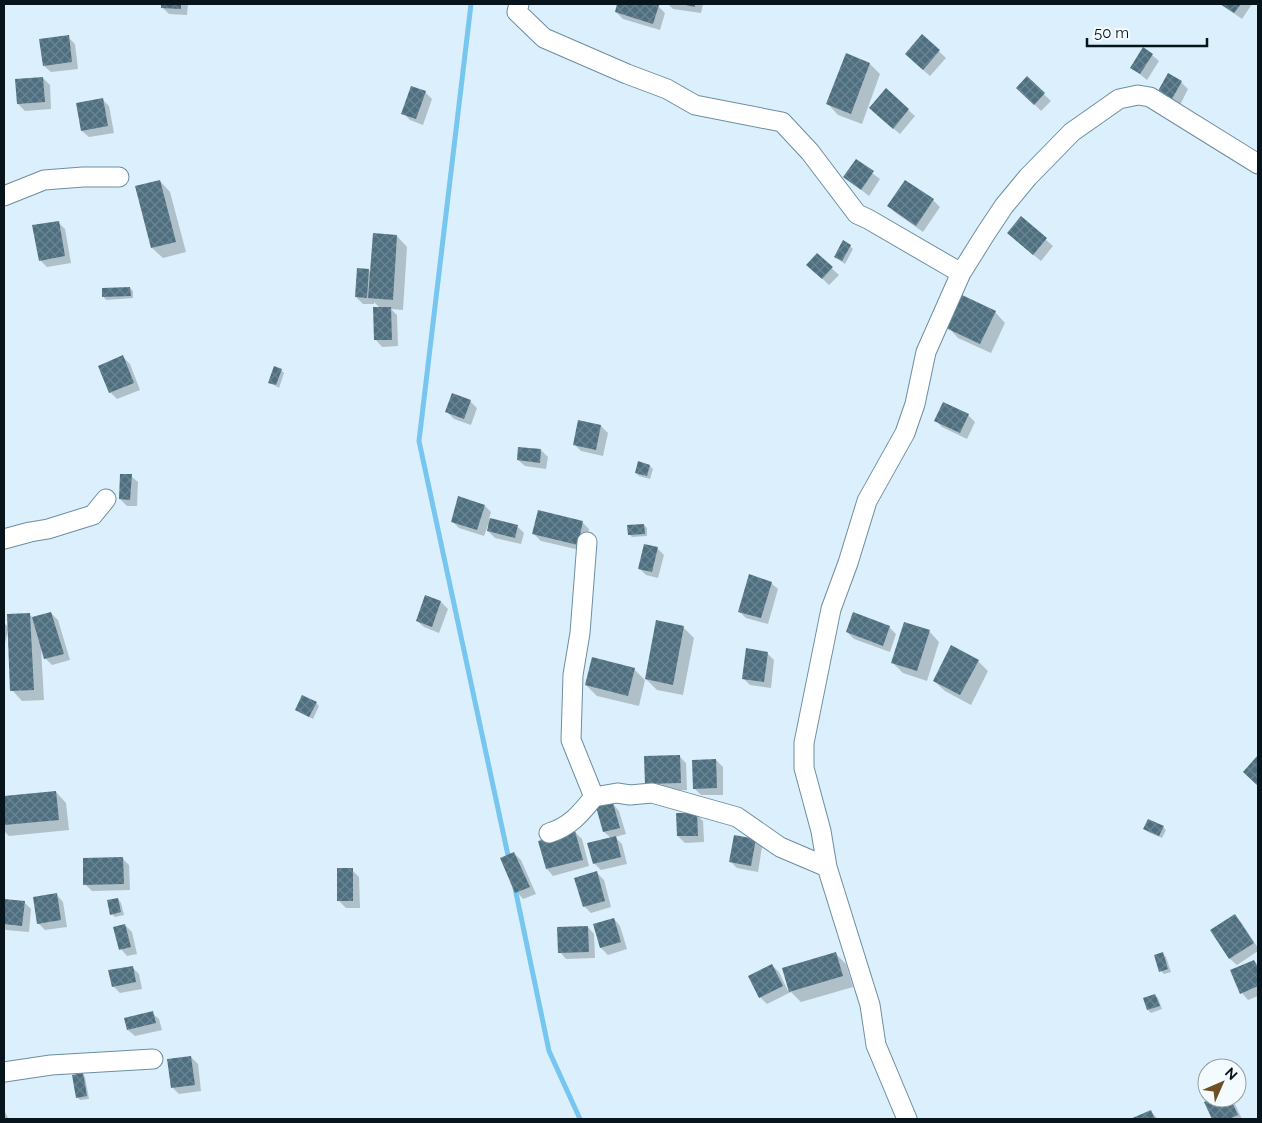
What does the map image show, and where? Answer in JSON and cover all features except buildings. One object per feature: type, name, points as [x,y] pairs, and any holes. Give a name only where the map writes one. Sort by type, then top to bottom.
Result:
[{"type":"street","points":[[519,4],[518,12],[544,38],[579,54],[667,89],[695,105],[782,122],[810,152],[857,214],[962,273]]},
{"type":"street","points":[[907,1119],[876,1045],[870,1005],[827,867],[821,831],[804,768],[804,743],[830,609],[848,563],[867,501],[905,433],[915,404],[926,352],[962,273],[1004,206],[1028,177],[1072,132],[1119,99],[1138,95],[1150,97],[1258,164]]},
{"type":"street","points":[[4,196],[44,180],[119,177]]},
{"type":"street","points":[[4,539],[48,529],[93,515],[106,500]]},
{"type":"street","points":[[587,542],[580,633],[573,675],[571,740],[594,797]]},
{"type":"street","points":[[548,833],[561,829],[582,812],[594,797],[617,793],[630,795],[652,793],[737,817],[780,847],[827,867]]},
{"type":"street","points":[[4,1072],[51,1065],[153,1059]]},
{"type":"waterway","points":[[471,4],[419,441],[509,860]]},
{"type":"waterway","points":[[515,888],[549,1051],[580,1119]]}]
